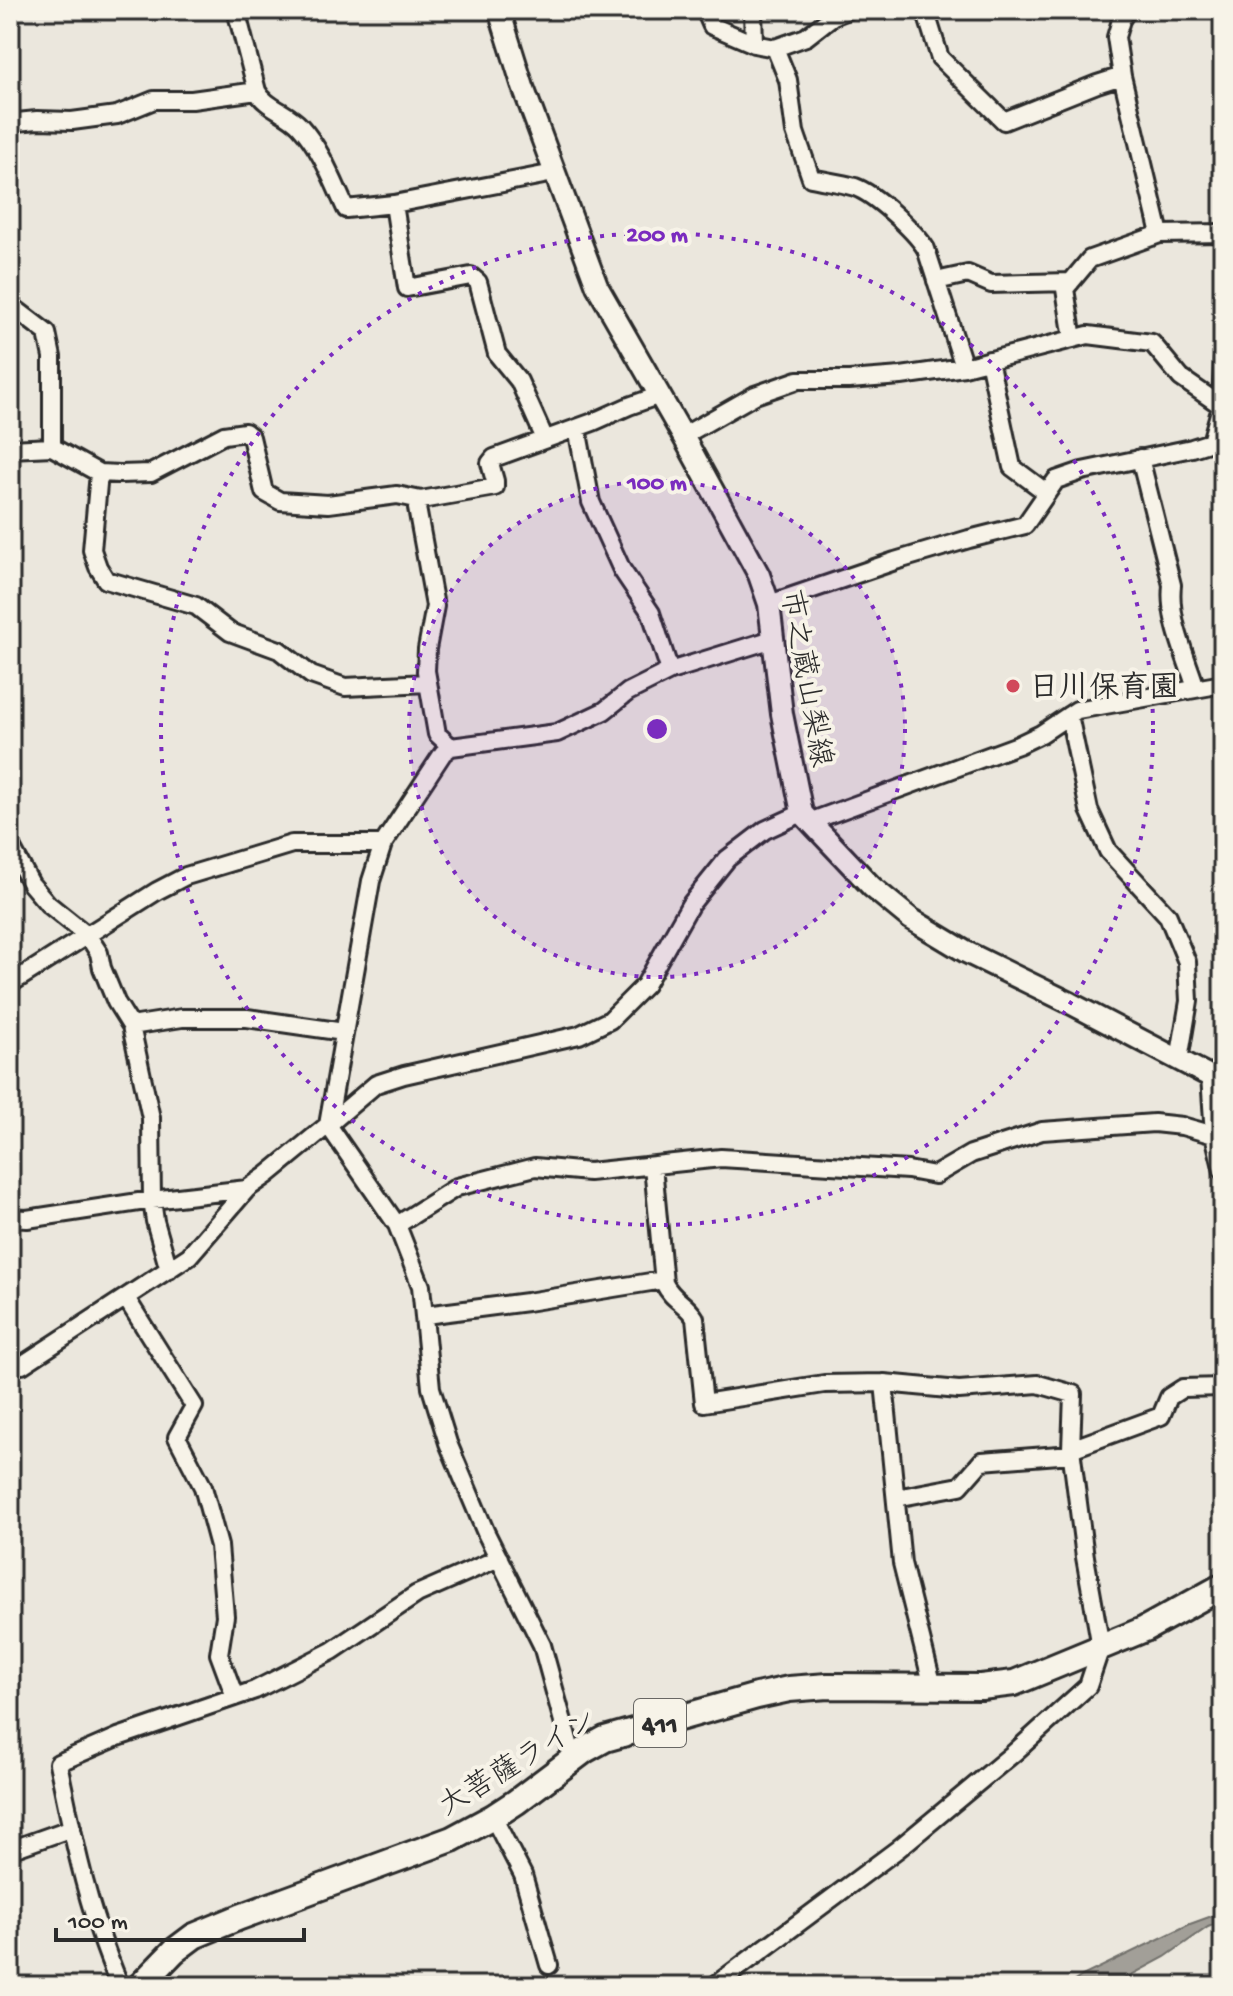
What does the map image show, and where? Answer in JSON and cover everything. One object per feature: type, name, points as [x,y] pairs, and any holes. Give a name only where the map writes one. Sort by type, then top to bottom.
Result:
[{"type":"highway","name":"大菩薩ライン","points":[[140,1986],[174,1951],[194,1936],[452,1839],[516,1802],[573,1758],[605,1739],[789,1689],[828,1686],[981,1687],[1014,1683],[1145,1629],[1223,1586]]},
{"type":"main road","name":"市之蔵山梨線","points":[[499,10],[523,87],[597,286],[759,575],[769,604],[782,714],[805,817]]},
{"type":"main road","points":[[805,817],[872,887],[911,919],[966,952],[1216,1080]]},
{"type":"street","points":[[236,10],[261,101],[280,109],[300,126],[323,161],[346,209],[394,204],[554,173]]},
{"type":"street","points":[[705,10],[712,26],[754,44],[775,48],[806,37],[833,16],[848,10]]},
{"type":"street","points":[[753,10],[754,44]]},
{"type":"street","points":[[925,10],[940,58],[1004,121],[1122,76]]},
{"type":"street","points":[[1127,10],[1116,37],[1122,76],[1160,234]]},
{"type":"street","points":[[775,48],[788,80],[795,132],[811,178],[858,188],[919,238],[926,249],[964,367]]},
{"type":"street","points":[[10,126],[17,122],[72,121],[117,115],[154,100],[192,100],[257,91]]},
{"type":"street","points":[[394,204],[407,288],[471,276],[478,282],[497,354],[519,381],[545,439]]},
{"type":"street","points":[[1073,339],[1065,289],[1090,259],[1160,234],[1223,233]]},
{"type":"street","points":[[936,281],[968,274],[991,284],[1071,282]]},
{"type":"street","points":[[10,297],[13,307],[47,333],[52,357],[52,447]]},
{"type":"street","points":[[683,436],[755,395],[798,380],[901,376],[964,367],[1088,335],[1152,343],[1181,378],[1222,407]]},
{"type":"street","points":[[989,360],[1012,467],[1047,493]]},
{"type":"street","points":[[769,604],[895,561],[1025,525],[1056,480],[1082,471],[1211,442],[1222,407],[1223,361]]},
{"type":"street","points":[[10,449],[52,447],[99,473],[151,473],[224,435],[245,432],[251,437],[264,492],[280,501],[328,504],[397,495],[421,500],[495,487],[490,463],[494,458],[660,395]]},
{"type":"street","points":[[577,428],[591,502],[622,570],[651,613],[670,671]]},
{"type":"street","points":[[1140,458],[1172,585],[1170,601],[1196,688]]},
{"type":"street","points":[[99,473],[92,550],[106,580],[196,606],[230,632],[279,650],[311,675],[345,687],[428,683]]},
{"type":"street","points":[[421,500],[417,508],[435,606],[427,649],[428,683],[437,734],[451,747]]},
{"type":"street","points":[[573,1758],[542,1645],[486,1533],[448,1443],[431,1388],[421,1286],[397,1225],[328,1125],[344,1032],[371,881],[383,844],[443,753],[451,747],[557,733],[604,711],[628,692],[670,671],[773,639]]},
{"type":"street","points":[[10,1364],[22,1365],[189,1256],[247,1189],[376,1084],[579,1035],[610,1020],[645,985],[690,905],[727,859],[765,830],[1018,745],[1077,710],[1223,684]]},
{"type":"street","points":[[1069,715],[1089,810],[1108,851],[1168,916],[1187,962],[1189,1001],[1179,1060]]},
{"type":"street","points":[[10,984],[186,876],[292,844],[383,844]]},
{"type":"street","points":[[10,845],[39,894],[88,936],[99,953],[116,1002],[131,1026],[151,1118],[155,1221],[169,1270]]},
{"type":"street","points":[[131,1026],[182,1018],[247,1018],[344,1032]]},
{"type":"street","points":[[1216,1080],[1223,1171]]},
{"type":"street","points":[[397,1225],[457,1187],[535,1167],[589,1172],[721,1158],[908,1170],[935,1175],[971,1154],[1042,1131],[1154,1123],[1219,1134]]},
{"type":"street","points":[[653,1166],[663,1280],[670,1294],[695,1318],[704,1403],[824,1384],[884,1383],[959,1390],[1038,1384],[1073,1394],[1072,1452],[1085,1557],[1101,1647],[1088,1686],[1015,1752],[898,1849],[714,1986]]},
{"type":"street","points":[[10,1218],[27,1219],[247,1189]]},
{"type":"street","points":[[425,1315],[663,1280]]},
{"type":"street","points":[[126,1298],[194,1406],[177,1437],[203,1487],[219,1546],[225,1616],[219,1654],[235,1697]]},
{"type":"street","points":[[884,1383],[902,1563],[933,1687]]},
{"type":"street","points":[[896,1498],[960,1486],[982,1461],[1072,1452],[1161,1416],[1169,1397],[1183,1388],[1223,1387]]},
{"type":"street","points":[[120,1986],[99,1932],[58,1763],[118,1737],[255,1690],[332,1651],[417,1594],[499,1558]]},
{"type":"street","points":[[493,1817],[523,1875],[549,1965]]},
{"type":"street","points":[[10,1850],[72,1828]]},
{"type":"shaded area","points":[[1223,1912],[1223,1921],[1111,1986],[1067,1986],[1190,1924]]},
{"type":"place","name":"日川保育園","points":[[1013,686]]}]
